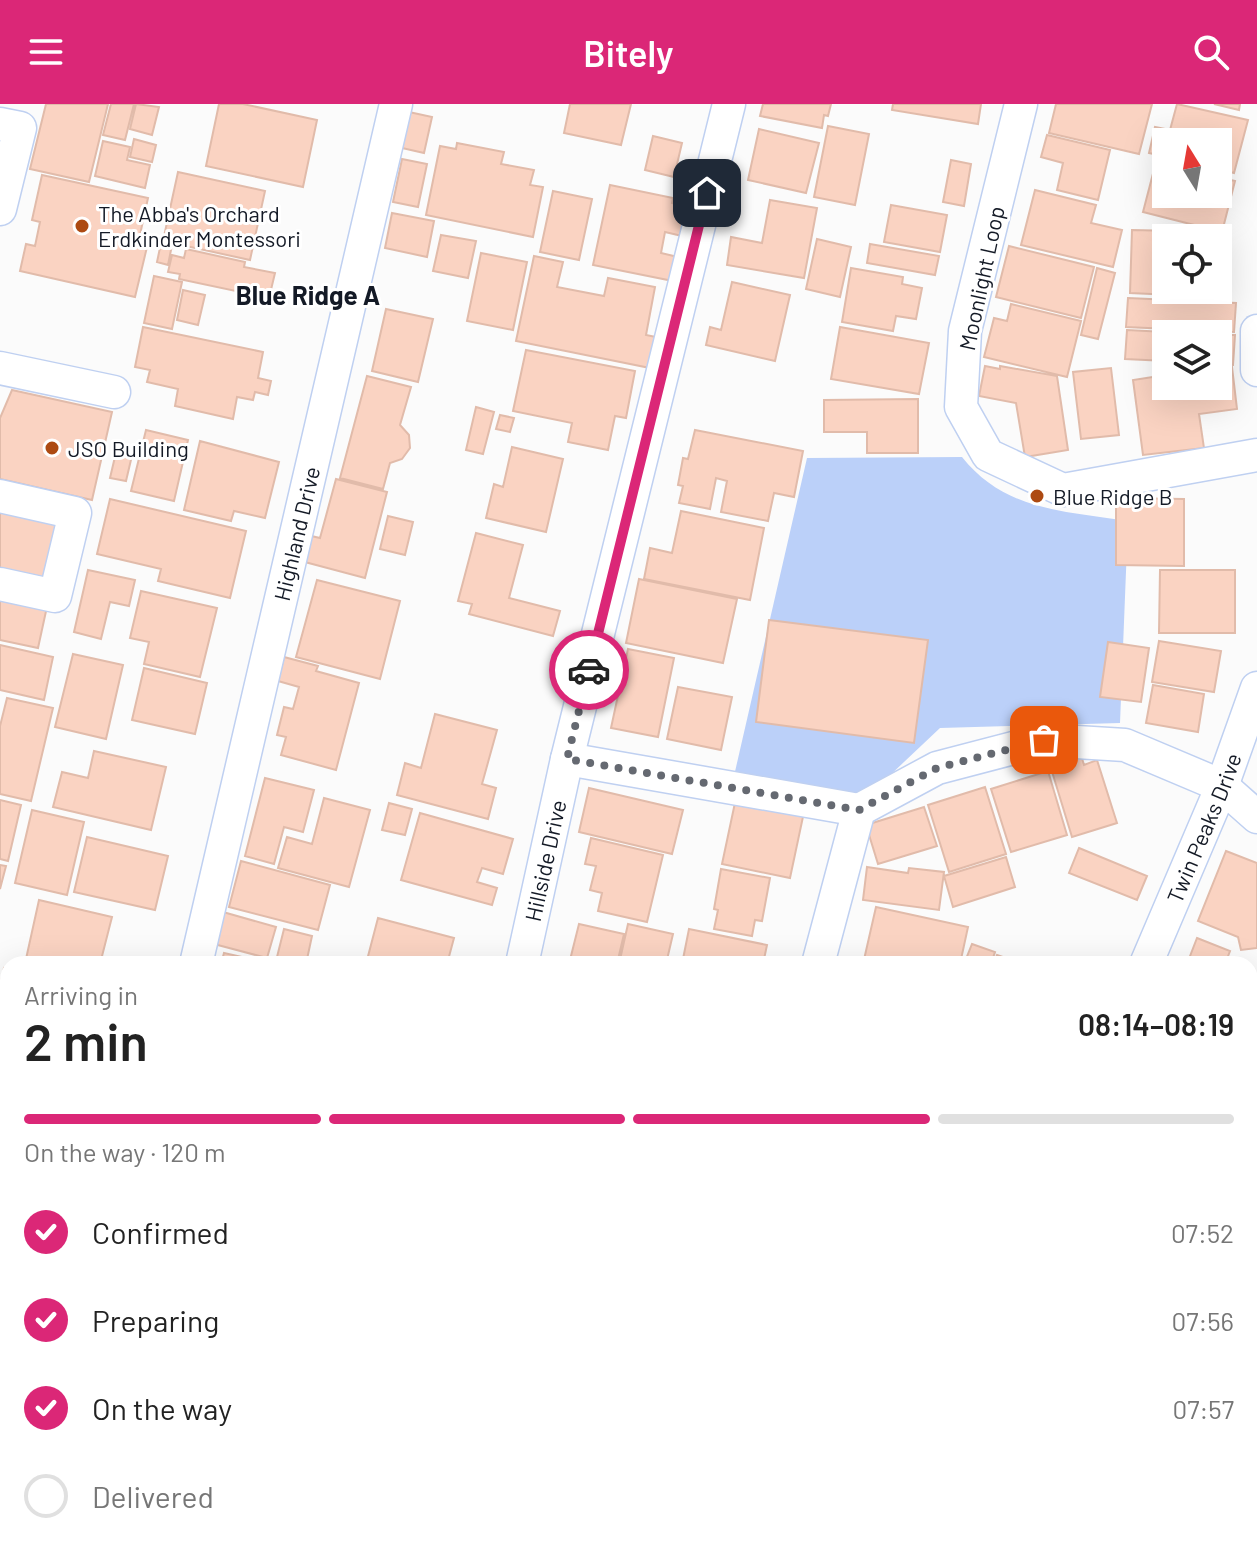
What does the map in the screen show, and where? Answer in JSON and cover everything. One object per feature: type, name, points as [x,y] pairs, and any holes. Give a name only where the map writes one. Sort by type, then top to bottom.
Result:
[{"type":"street","name":"Highland Drive","points":[[198,956],[396,104]]},
{"type":"street","name":"Hillside Drive","points":[[524,956],[567,759],[729,104]]},
{"type":"street","name":"Moonlight Loop","points":[[1021,104],[965,331],[961,407],[988,455],[1063,490],[1257,455]]},
{"type":"street","points":[[0,124],[20,128],[0,209]]},
{"type":"street","points":[[1257,331],[1257,370]]},
{"type":"street","points":[[0,368],[114,392]]},
{"type":"street","points":[[0,496],[75,513],[55,596],[0,584]]},
{"type":"street","name":"Twin Peaks Drive","points":[[1149,956],[1222,786],[1257,688]]},
{"type":"street","points":[[567,759],[859,810],[937,768],[1044,740],[1125,745],[1222,786],[1257,817]]},
{"type":"street","points":[[820,956],[859,810]]},
{"type":"shaded area","points":[[962,457],[997,488],[1037,506],[1128,521],[1120,723],[940,728],[868,796],[734,776],[807,458]]},
{"type":"building","points":[[46,104],[108,104],[89,182],[30,169]]},
{"type":"building","points":[[111,104],[134,104],[125,140],[103,135]]},
{"type":"building","points":[[136,104],[159,107],[152,135],[130,129]]},
{"type":"building","points":[[219,104],[243,104],[317,120],[303,187],[206,166]]},
{"type":"building","points":[[570,104],[631,104],[621,145],[564,133]]},
{"type":"building","points":[[763,104],[831,104],[828,116],[824,115],[822,128],[760,116]]},
{"type":"building","points":[[893,104],[981,104],[978,124],[892,110]]},
{"type":"building","points":[[1056,104],[1152,104],[1139,154],[1049,133]]},
{"type":"building","points":[[1177,104],[1248,120],[1234,173],[1232,128],[1171,128]]},
{"type":"building","points":[[1214,104],[1240,104],[1239,110]]},
{"type":"building","points":[[409,112],[432,117],[424,153],[402,148]]},
{"type":"building","points":[[828,126],[869,134],[855,205],[814,197]]},
{"type":"building","points":[[759,129],[819,143],[806,193],[748,180]]},
{"type":"building","points":[[1047,135],[1110,150],[1098,200],[1057,190],[1063,163],[1041,157]]},
{"type":"building","points":[[653,136],[682,143],[674,177],[645,170]]},
{"type":"building","points":[[134,139],[156,145],[152,162],[130,157]]},
{"type":"building","points":[[103,141],[130,147],[127,160],[150,165],[145,188],[95,176]]},
{"type":"building","points":[[457,143],[504,152],[501,164],[534,170],[530,185],[543,187],[533,237],[426,215],[440,146],[456,149]]},
{"type":"building","points":[[402,159],[427,164],[418,207],[393,202]]},
{"type":"building","points":[[951,160],[971,164],[964,206],[943,202]]},
{"type":"building","points":[[178,172],[265,191],[250,260],[163,241]]},
{"type":"building","name":"The Abba's Orchard Erdkinder Montessori","points":[[42,175],[148,198],[138,244],[147,247],[135,297],[20,271],[26,244],[35,246],[40,222],[32,220]]},
{"type":"building","points":[[1152,177],[1152,208],[1228,208],[1224,224],[1190,224],[1143,212]]},
{"type":"building","points":[[610,185],[673,198],[672,203],[688,207],[682,236],[665,232],[661,253],[678,257],[673,281],[593,265]]},
{"type":"building","points":[[1035,190],[1096,205],[1091,223],[1122,230],[1113,267],[1021,245]]},
{"type":"building","points":[[553,191],[592,199],[579,260],[540,252]]},
{"type":"building","points":[[770,200],[817,208],[804,278],[727,265],[731,237],[762,243]]},
{"type":"building","points":[[891,205],[947,215],[940,252],[884,242]]},
{"type":"building","points":[[392,213],[434,221],[427,257],[385,248]]},
{"type":"building","points":[[1132,230],[1152,230],[1152,294],[1130,293]]},
{"type":"building","points":[[441,235],[476,241],[468,278],[433,271]]},
{"type":"building","points":[[817,239],[851,247],[840,297],[806,289]]},
{"type":"building","points":[[161,243],[172,245],[168,265],[157,262]]},
{"type":"building","points":[[870,244],[939,256],[935,275],[867,263]]},
{"type":"building","points":[[1009,246],[1094,267],[1081,318],[996,297]]},
{"type":"building","points":[[186,249],[245,262],[244,267],[275,273],[269,298],[179,279],[180,274],[168,272],[172,255],[184,258]]},
{"type":"building","points":[[481,253],[527,262],[513,330],[467,321]]},
{"type":"building","points":[[534,256],[563,262],[557,287],[604,296],[608,278],[655,287],[646,335],[656,337],[650,368],[516,341]]},
{"type":"building","points":[[851,268],[903,277],[902,284],[922,288],[916,319],[896,316],[893,331],[842,322]]},
{"type":"building","points":[[1097,268],[1115,273],[1098,339],[1081,335]]},
{"type":"building","points":[[154,276],[182,282],[172,329],[144,323]]},
{"type":"building","points":[[732,282],[790,295],[775,361],[706,345],[710,327],[721,330]]},
{"type":"building","points":[[183,290],[205,295],[198,325],[177,320]]},
{"type":"building","points":[[1128,298],[1152,299],[1152,304],[1236,303],[1234,332],[1232,320],[1152,320],[1152,328],[1126,327]]},
{"type":"building","points":[[1011,304],[1081,321],[1067,377],[984,357],[994,318],[1007,321]]},
{"type":"building","points":[[386,309],[433,319],[418,382],[372,371]]},
{"type":"building","points":[[143,327],[263,352],[258,378],[271,381],[268,395],[255,392],[253,400],[237,397],[233,419],[175,406],[178,389],[147,382],[150,370],[135,367]]},
{"type":"building","points":[[840,327],[929,343],[919,394],[831,379]]},
{"type":"building","points":[[1127,330],[1152,331],[1152,360],[1125,359]]},
{"type":"building","points":[[1232,335],[1235,335],[1233,365]]},
{"type":"building","points":[[526,350],[635,371],[626,418],[615,416],[608,450],[568,442],[572,423],[513,411]]},
{"type":"building","points":[[985,366],[1057,376],[1068,450],[1025,457],[1016,403],[979,396]]},
{"type":"building","points":[[1232,367],[1237,409],[1199,414],[1204,448],[1143,455],[1133,380],[1152,377],[1152,400],[1232,400]]},
{"type":"building","points":[[1111,368],[1119,435],[1081,439],[1073,372]]},
{"type":"building","points":[[367,376],[411,387],[400,425],[409,435],[410,448],[402,459],[390,463],[383,489],[340,478]]},
{"type":"building","name":"JSO Building","points":[[12,390],[112,412],[92,500],[0,479],[0,418]]},
{"type":"building","points":[[918,399],[918,453],[867,453],[867,432],[824,432],[824,400]]},
{"type":"building","points":[[476,407],[494,412],[483,454],[466,450]]},
{"type":"building","points":[[500,415],[514,418],[510,432],[496,429]]},
{"type":"building","points":[[146,430],[188,440],[174,501],[131,491]]},
{"type":"building","points":[[695,430],[803,451],[794,497],[774,493],[768,521],[721,512],[727,481],[716,478],[710,509],[679,503],[683,486],[678,485],[683,458],[688,459]]},
{"type":"building","points":[[200,441],[279,462],[265,518],[234,511],[231,521],[184,510]]},
{"type":"building","points":[[118,444],[134,447],[126,481],[110,478]]},
{"type":"building","points":[[512,447],[563,459],[546,532],[486,518],[494,484],[503,487]]},
{"type":"building","points":[[336,479],[387,492],[365,578],[301,561],[307,535],[320,538]]},
{"type":"building","points":[[1116,498],[1184,499],[1184,566],[1116,565]]},
{"type":"building","points":[[110,499],[246,531],[230,598],[158,581],[161,569],[97,554]]},
{"type":"building","points":[[0,505],[62,518],[47,589],[0,579]]},
{"type":"building","points":[[681,511],[764,528],[750,600],[644,579],[650,548],[672,553]]},
{"type":"building","points":[[388,516],[413,522],[405,555],[380,549]]},
{"type":"building","points":[[476,533],[523,545],[509,598],[560,611],[553,636],[469,614],[472,604],[458,601]]},
{"type":"building","points":[[88,570],[135,580],[129,606],[110,602],[101,639],[74,632]]},
{"type":"building","points":[[1160,570],[1235,570],[1235,633],[1159,633]]},
{"type":"building","points":[[639,579],[737,599],[723,663],[626,643]]},
{"type":"building","points":[[317,580],[400,601],[380,679],[296,657]]},
{"type":"building","points":[[0,591],[48,602],[38,648],[0,640]]},
{"type":"building","points":[[141,591],[217,608],[200,677],[144,664],[149,642],[130,638]]},
{"type":"building","points":[[769,620],[928,640],[914,743],[756,722]]},
{"type":"building","points":[[1159,641],[1221,651],[1214,692],[1152,682]]},
{"type":"building","points":[[1108,642],[1149,648],[1141,702],[1100,697]]},
{"type":"building","points":[[0,645],[53,657],[44,700],[0,690]]},
{"type":"building","points":[[628,649],[674,658],[658,737],[611,728]]},
{"type":"building","points":[[73,654],[123,665],[106,739],[55,727]]},
{"type":"building","points":[[284,657],[318,666],[316,671],[359,683],[336,770],[281,755],[286,737],[277,735],[284,707],[293,709],[299,687],[278,681]]},
{"type":"building","points":[[144,668],[207,683],[195,734],[132,720]]},
{"type":"building","points":[[1153,685],[1204,694],[1198,732],[1146,723]]},
{"type":"building","points":[[678,687],[732,697],[721,750],[667,739]]},
{"type":"building","points":[[7,698],[53,708],[31,801],[0,794],[0,726]]},
{"type":"building","points":[[435,714],[497,730],[482,784],[496,788],[488,819],[397,795],[405,763],[421,768]]},
{"type":"building","points":[[94,751],[166,767],[151,830],[53,807],[62,772],[88,778]]},
{"type":"building","points":[[1081,755],[1084,765],[1097,760],[1117,823],[1072,837],[1050,765]]},
{"type":"building","points":[[1048,771],[1067,835],[1011,852],[991,789]]},
{"type":"building","points":[[265,778],[314,790],[303,832],[284,827],[274,864],[245,856]]},
{"type":"building","points":[[985,787],[1006,854],[949,872],[928,805]]},
{"type":"building","points":[[589,788],[683,810],[672,854],[579,832]]},
{"type":"building","points":[[324,798],[370,810],[349,887],[278,868],[287,837],[312,844]]},
{"type":"building","points":[[736,798],[804,812],[790,878],[722,864]]},
{"type":"building","points":[[0,800],[21,805],[8,861],[0,859]]},
{"type":"building","points":[[389,803],[412,809],[405,835],[382,830]]},
{"type":"building","points":[[924,807],[937,846],[878,864],[866,825]]},
{"type":"building","points":[[32,810],[84,822],[67,895],[15,883]]},
{"type":"building","points":[[420,813],[513,839],[503,874],[482,868],[477,882],[497,888],[492,905],[401,880]]},
{"type":"building","points":[[87,837],[168,856],[155,910],[74,892]]},
{"type":"building","points":[[591,838],[663,855],[647,922],[598,911],[602,893],[590,890],[596,866],[585,864]]},
{"type":"building","points":[[1079,848],[1147,876],[1137,900],[1069,873]]},
{"type":"building","points":[[1226,851],[1257,863],[1257,948],[1241,950],[1238,937],[1198,921]]},
{"type":"building","points":[[1006,857],[1015,887],[953,907],[944,876]]},
{"type":"building","points":[[241,861],[330,885],[318,930],[229,907]]},
{"type":"building","points":[[0,865],[6,866],[0,889]]},
{"type":"building","points":[[867,867],[908,873],[909,868],[944,872],[939,910],[863,900]]},
{"type":"building","points":[[721,869],[770,878],[762,921],[755,920],[752,936],[714,929]]},
{"type":"building","points":[[39,900],[112,917],[102,956],[27,956]]},
{"type":"building","points":[[876,907],[968,927],[962,956],[865,956]]},
{"type":"building","points":[[223,912],[276,927],[268,956],[214,944]]},
{"type":"building","points":[[378,918],[454,938],[449,956],[368,956]]},
{"type":"building","points":[[579,924],[624,934],[619,956],[571,956]]},
{"type":"building","points":[[628,924],[673,934],[668,956],[621,956]]},
{"type":"building","points":[[284,929],[312,936],[308,956],[277,956]]},
{"type":"building","points":[[689,929],[767,945],[765,956],[684,956]]},
{"type":"building","points":[[1197,938],[1230,951],[1228,956],[1190,956]]},
{"type":"building","points":[[972,944],[995,952],[994,956],[967,956]]},
{"type":"way so far","points":[[589,670],[567,759],[859,810],[937,768],[1044,740]]},
{"type":"place","name":"The Abba's Orchard Erdkinder Montessori","points":[[82,226]]},
{"type":"place","name":"JSO Building","points":[[52,448]]},
{"type":"place","name":"Blue Ridge B","points":[[1037,496]]},
{"type":"district","name":"Blue Ridge A","points":[[308,294]]},
{"type":"route","points":[[589,670],[707,193]]}]
